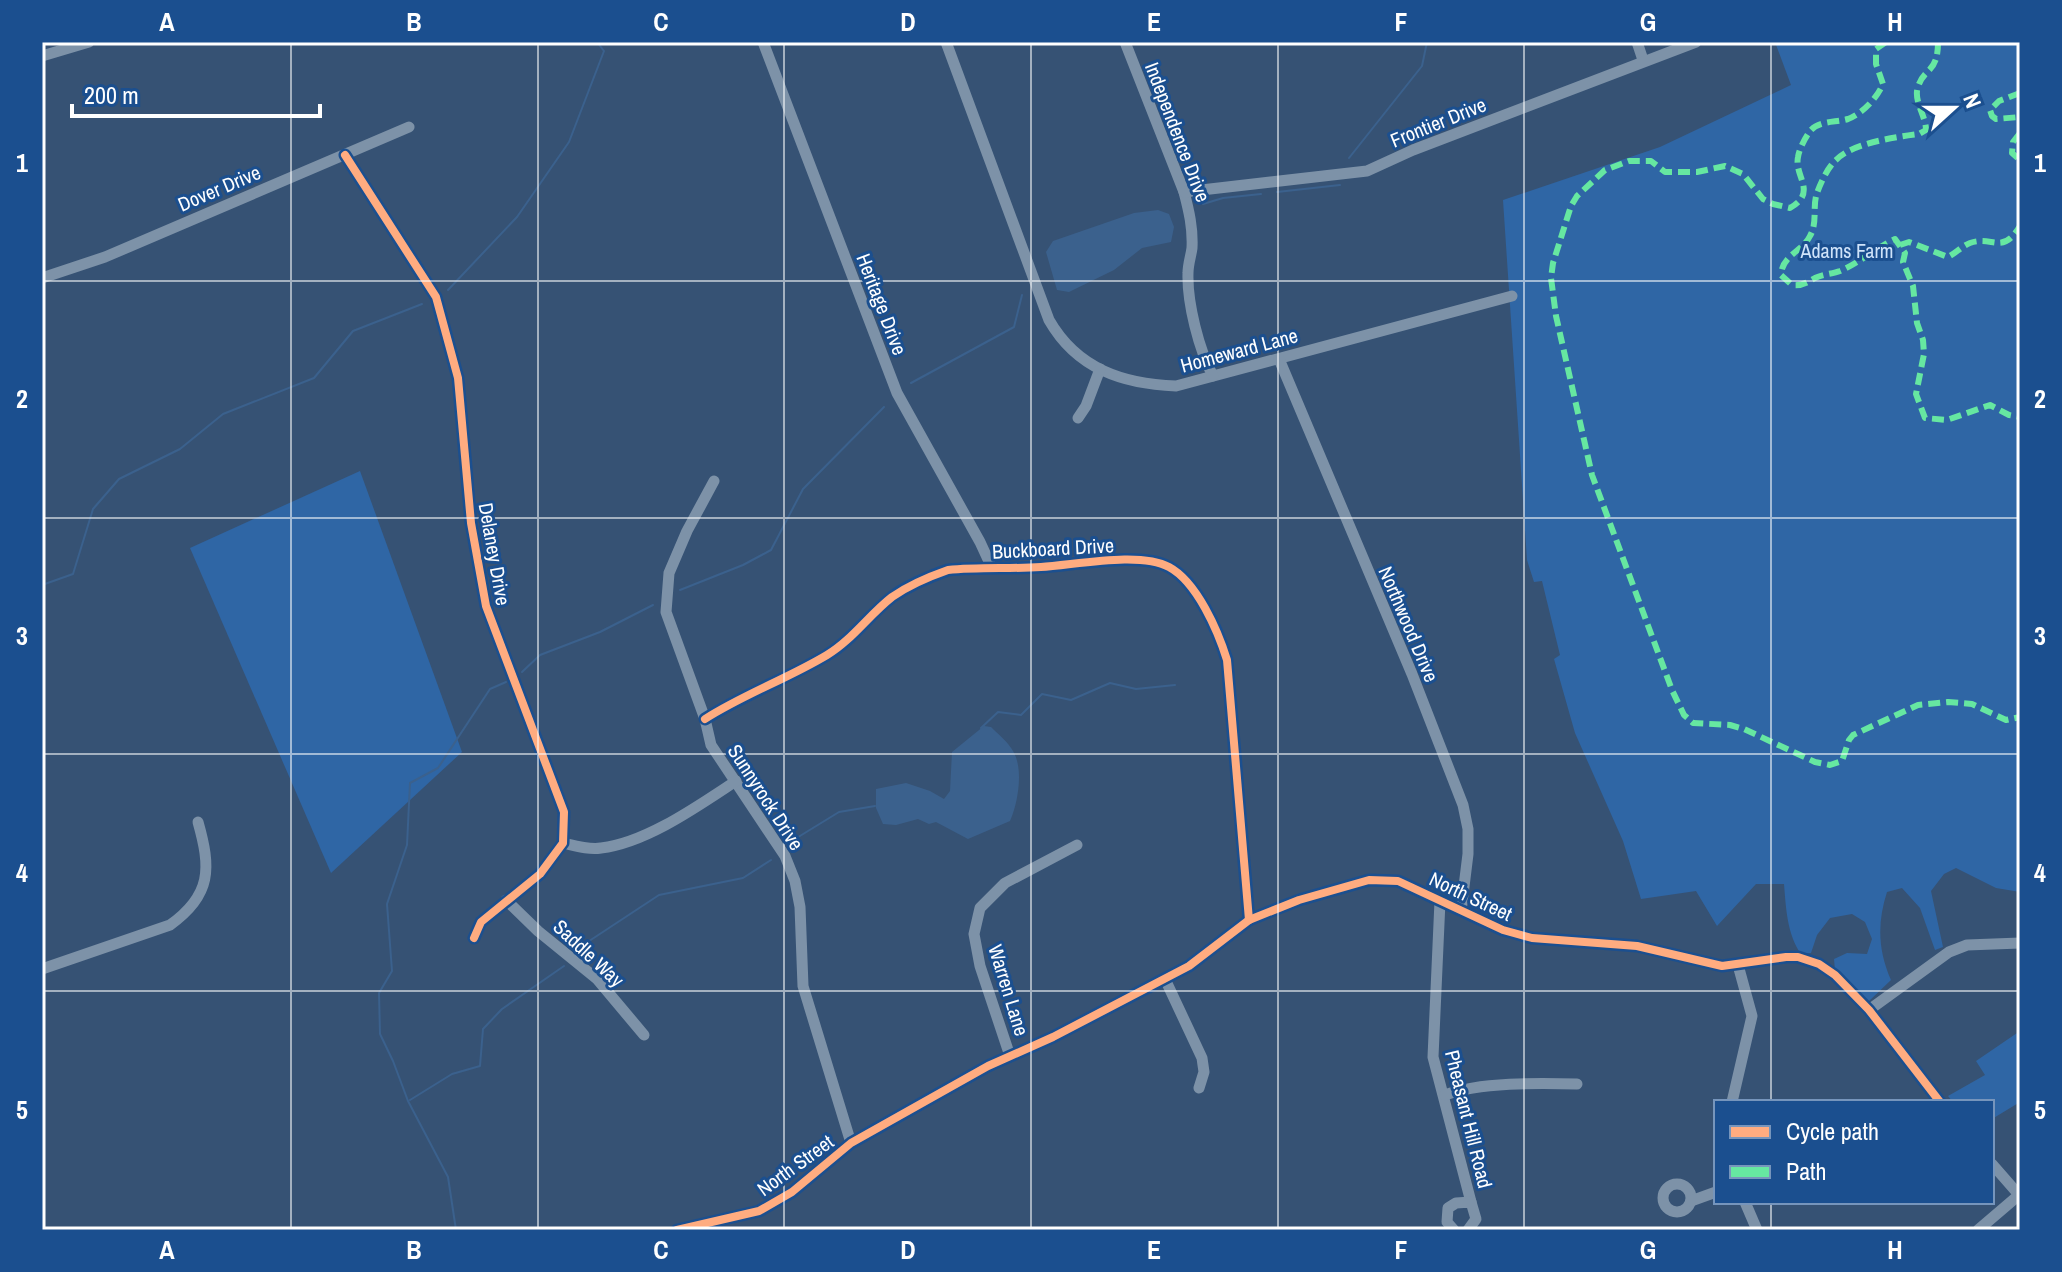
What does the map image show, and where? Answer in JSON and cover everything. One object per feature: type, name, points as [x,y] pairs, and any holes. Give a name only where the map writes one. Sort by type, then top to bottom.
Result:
[{"type":"street","points":[[42,56],[89,42]]},
{"type":"street","name":"Heritage Drive","points":[[763,42],[897,393],[992,568]]},
{"type":"street","name":"Homeward Lane","points":[[946,42],[1049,320],[1065,343],[1100,369],[1134,383],[1176,386],[1512,296]]},
{"type":"street","name":"Independence Drive","points":[[1125,42],[1184,192],[1192,231],[1189,292],[1205,358],[1213,376]]},
{"type":"street","points":[[1637,42],[1643,60]]},
{"type":"street","name":"Frontier Drive","points":[[1184,192],[1367,171],[1413,150],[1696,42]]},
{"type":"street","name":"Dover Drive","points":[[42,278],[105,257],[409,127]]},
{"type":"street","name":"Delaney Drive","points":[[345,155],[436,297],[445,323],[458,378],[471,523],[486,606],[564,812],[563,843]]},
{"type":"street","name":"Northwood Drive","points":[[1279,359],[1417,687],[1463,805],[1468,829],[1468,854],[1461,911]]},
{"type":"street","points":[[1078,418],[1100,369]]},
{"type":"street","name":"Sunnyrock Drive","points":[[714,481],[669,573],[666,612],[705,719],[711,745],[785,856],[795,881],[800,907],[803,986],[851,1143]]},
{"type":"street","name":"Buckboard Drive","points":[[705,719],[827,655],[851,638],[891,598],[922,579],[948,570],[1142,561],[1168,566],[1190,586],[1216,630],[1227,660],[1249,920]]},
{"type":"street","points":[[474,938],[481,922],[540,874],[563,843],[592,849],[624,843],[645,835],[736,781]]},
{"type":"street","points":[[42,969],[170,925],[188,912],[199,897],[205,880],[207,858],[198,822]]},
{"type":"street","name":"Warren Lane","points":[[1010,1056],[980,966],[974,934],[980,908],[1005,883],[1077,845]]},
{"type":"street","name":"North Street","points":[[677,1230],[718,1226],[759,1211],[786,1196],[851,1143],[1010,1056],[1165,979],[1202,958],[1249,920],[1299,900],[1369,880],[1398,881],[1503,930],[1532,938],[1611,943],[1660,951],[1702,963],[1738,965],[1798,957],[1819,964],[1835,975],[1869,1010],[1938,1100]]},
{"type":"street","name":"Saddle Way","points":[[506,900],[538,931],[597,979],[644,1035]]},
{"type":"street","name":"Pheasant Hill Road","points":[[1440,901],[1433,1039],[1436,1072],[1445,1095],[1456,1151],[1476,1219],[1468,1230]]},
{"type":"street","points":[[1869,1010],[1949,952],[1967,945],[2020,943]]},
{"type":"street","points":[[1732,1100],[1752,1016],[1738,965]]},
{"type":"street","points":[[1165,979],[1202,1058],[1204,1072],[1199,1088]]},
{"type":"street","points":[[1445,1095],[1466,1089],[1544,1083],[1577,1084]]},
{"type":"street","points":[[1978,1230],[2020,1196],[1994,1166]]},
{"type":"street","points":[[1691,1201],[1714,1193]]},
{"type":"street","name":"Pheasant Hill Road","points":[[1454,1230],[1447,1222],[1448,1208],[1456,1203],[1471,1202]]},
{"type":"street","points":[[1746,1204],[1757,1230]]},
{"type":"green space","name":"Adams Farm","points":[[1775,42],[2020,42],[2020,892],[1996,888],[1956,868],[1944,874],[1931,891],[1943,947],[1935,950],[1920,908],[1902,888],[1887,892],[1880,936],[1883,958],[1891,980],[1868,1002],[1835,970],[1834,959],[1847,953],[1867,954],[1872,939],[1865,922],[1852,914],[1830,918],[1817,935],[1811,953],[1801,954],[1790,929],[1784,884],[1756,884],[1717,926],[1696,891],[1641,899],[1623,841],[1575,733],[1554,659],[1560,655],[1542,581],[1534,582],[1527,560],[1503,200],[1660,147],[1791,85]]},
{"type":"green space","points":[[360,471],[462,752],[331,873],[190,548]]},
{"type":"green space","points":[[2020,1031],[2020,1102],[1994,1118],[1994,1100],[1951,1100],[1948,1096],[1985,1075],[1976,1061]]},
{"type":"shaded area","points":[[1158,210],[1169,214],[1174,227],[1171,242],[1142,248],[1114,270],[1069,292],[1057,290],[1046,252],[1053,241],[1134,213]]},
{"type":"shaded area","points":[[984,726],[991,727],[1003,738],[1016,758],[1019,786],[1010,821],[968,839],[936,822],[929,824],[918,819],[896,825],[883,824],[876,808],[876,789],[906,783],[944,799],[950,791],[952,752]]},
{"type":"waterway","points":[[448,290],[517,217],[569,142],[604,51],[597,42]]},
{"type":"waterway","points":[[1349,158],[1422,66],[1427,42]]},
{"type":"waterway","points":[[1277,192],[1340,185]]},
{"type":"waterway","points":[[1203,204],[1223,198],[1261,194]]},
{"type":"waterway","points":[[911,383],[1014,327],[1022,295]]},
{"type":"waterway","points":[[42,585],[73,574],[93,509],[119,479],[180,449],[223,414],[314,378],[353,331],[422,304]]},
{"type":"waterway","points":[[680,590],[743,565],[771,550],[803,489],[884,407]]},
{"type":"waterway","points":[[522,672],[540,655],[600,632],[653,605]]},
{"type":"waterway","points":[[456,1230],[448,1177],[408,1101],[380,1034],[379,993],[392,971],[387,904],[407,845],[410,783],[438,768],[490,689],[506,682]]},
{"type":"waterway","points":[[981,728],[998,712],[1021,715],[1042,694],[1071,700],[1110,683],[1136,689],[1175,685]]},
{"type":"waterway","points":[[795,839],[839,812],[875,806]]},
{"type":"waterway","points":[[577,949],[659,895],[743,878],[771,860]]},
{"type":"waterway","points":[[410,1100],[452,1074],[480,1066],[483,1029],[502,1009],[564,966]]},
{"type":"marked path","points":[[1886,42],[1876,49],[1876,64],[1883,84],[1873,100],[1848,119],[1816,126],[1805,139],[1798,164],[1804,190],[1798,202],[1790,208],[1763,199],[1743,174],[1725,166],[1697,172],[1665,172],[1651,161],[1629,161],[1605,170],[1577,196],[1571,206],[1553,263],[1551,278],[1556,316],[1592,475],[1672,690],[1684,715],[1693,723],[1744,729],[1815,762],[1830,765],[1842,761],[1853,735],[1918,705],[1948,702],[1972,704],[2006,720],[2020,717]]},
{"type":"marked path","points":[[1938,42],[1936,60],[1917,92],[1926,130],[1863,145],[1836,160],[1817,193],[1810,236],[1785,263],[1781,275],[1792,285],[1804,284],[1847,268],[1895,239],[1905,253],[1903,262],[1913,286],[1917,323],[1923,340],[1924,354],[1916,394],[1925,418],[1947,420],[1990,405],[2020,417]]},
{"type":"marked path","points":[[2020,93],[1999,101],[1990,110],[1996,119],[2020,117]]},
{"type":"marked path","points":[[2020,133],[2013,142],[2012,153],[2020,160]]},
{"type":"marked path","points":[[1900,245],[1909,242],[1948,257],[1970,243],[2008,240],[2020,226]]},
{"type":"cycle path","points":[[345,155],[436,297],[458,378],[471,523],[486,606],[564,812],[563,843],[540,874],[481,922],[474,938]]},
{"type":"cycle path","points":[[705,719],[827,655],[892,597],[948,570],[1041,567],[1125,559],[1157,562],[1179,574],[1197,595],[1227,660],[1249,920]]},
{"type":"cycle path","points":[[677,1230],[759,1211],[792,1192],[851,1143],[988,1066],[1053,1037],[1189,966],[1249,920],[1299,900],[1369,880],[1398,881],[1503,930],[1532,938],[1637,946],[1722,966],[1786,957],[1798,957],[1819,964],[1835,975],[1869,1010],[1938,1100]]}]
